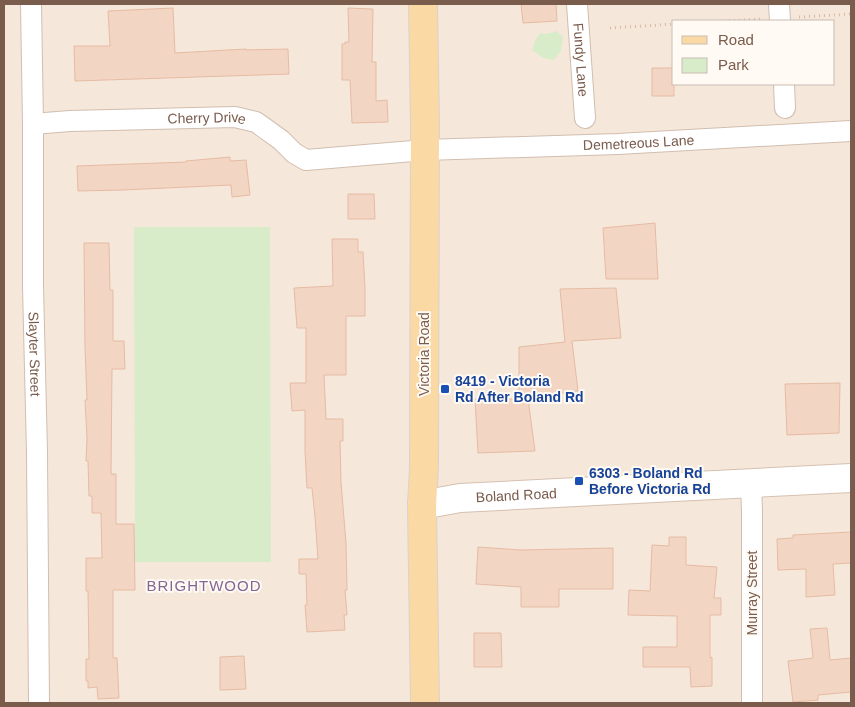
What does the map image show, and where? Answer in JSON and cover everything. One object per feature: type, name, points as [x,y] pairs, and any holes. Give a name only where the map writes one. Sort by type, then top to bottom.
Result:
[{"type":"main road","name":"Victoria Road","points":[[423,4],[425,150],[424,477],[422,505],[425,703]]},
{"type":"street","name":"Slayter Street","points":[[31,4],[39,703]]},
{"type":"street","name":"Fundy Lane","points":[[577,4],[585,118]]},
{"type":"street","points":[[779,4],[780,20]]},
{"type":"street","points":[[784,85],[786,108]]},
{"type":"street","name":"Cherry Drive","points":[[33,124],[70,121],[235,117],[256,122],[281,140],[294,153],[306,160],[425,150]]},
{"type":"street","name":"Demetreous Lane","points":[[425,150],[618,144],[851,131]]},
{"type":"street","name":"Boland Road","points":[[422,505],[460,498],[851,478]]},
{"type":"street","name":"Murray Street","points":[[751,483],[752,703]]},
{"type":"path","points":[[610,28],[672,24]]},
{"type":"shaded area","points":[[4,4],[851,4],[851,703],[4,703]]},
{"type":"green space","points":[[557,31],[563,37],[561,51],[554,60],[543,58],[532,50],[540,33],[547,34]]},
{"type":"green space","points":[[134,227],[270,227],[271,562],[135,562]]},
{"type":"building","points":[[521,4],[556,4],[557,21],[523,23]]},
{"type":"building","points":[[173,8],[175,53],[288,49],[289,74],[75,81],[74,46],[110,46],[108,11]]},
{"type":"building","points":[[348,8],[373,9],[372,62],[376,62],[376,101],[387,100],[388,122],[352,123],[350,80],[342,80],[342,44],[349,42]]},
{"type":"building","points":[[652,68],[672,68],[674,96],[652,96]]},
{"type":"building","points":[[230,157],[230,161],[246,160],[250,195],[232,197],[231,185],[78,191],[77,166],[186,162]]},
{"type":"building","points":[[348,194],[374,194],[375,219],[348,219]]},
{"type":"building","points":[[655,223],[658,279],[606,279],[603,228]]},
{"type":"building","points":[[332,239],[358,239],[358,252],[363,252],[365,288],[365,316],[346,316],[346,375],[324,375],[326,419],[343,419],[343,441],[340,441],[346,543],[347,590],[345,590],[347,615],[344,615],[345,630],[307,632],[305,605],[307,605],[306,574],[299,574],[299,559],[318,559],[312,488],[307,488],[305,410],[292,411],[290,383],[306,383],[306,328],[297,328],[294,288],[333,286]]},
{"type":"building","points":[[84,243],[109,243],[110,290],[113,290],[113,341],[124,341],[125,369],[112,369],[111,474],[116,474],[116,524],[134,524],[135,590],[113,590],[113,658],[117,658],[119,698],[98,699],[97,687],[88,688],[88,681],[86,681],[86,659],[89,659],[86,558],[102,558],[101,513],[92,513],[92,496],[89,496],[88,461],[86,461],[85,400],[87,400]]},
{"type":"building","points":[[616,288],[621,338],[572,341],[578,391],[519,399],[519,347],[565,342],[560,289]]},
{"type":"building","points":[[840,383],[839,433],[787,435],[785,384]]},
{"type":"building","points":[[475,399],[528,399],[535,451],[478,453]]},
{"type":"building","points":[[851,532],[851,563],[833,564],[835,595],[806,597],[806,569],[778,570],[777,539],[793,538],[793,535]]},
{"type":"building","points":[[669,537],[686,537],[686,565],[717,567],[714,598],[721,598],[721,615],[710,615],[712,686],[691,687],[690,667],[643,667],[643,647],[677,647],[677,616],[628,615],[629,590],[650,591],[652,545],[669,546]]},
{"type":"building","points":[[478,547],[521,550],[613,548],[613,589],[559,589],[559,607],[521,607],[521,587],[476,584]]},
{"type":"building","points":[[827,628],[830,660],[851,658],[851,692],[818,695],[818,700],[793,702],[788,661],[813,658],[810,629]]},
{"type":"building","points":[[474,633],[501,633],[502,667],[474,667]]},
{"type":"building","points":[[244,656],[246,689],[220,690],[220,657]]},
{"type":"place","name":"8419 - Victoria Rd After Boland Rd","points":[[445,389]]},
{"type":"place","name":"6303 - Boland Rd Before Victoria Rd","points":[[579,481]]},
{"type":"district","name":"BRIGHTWOOD","points":[[204,586]]}]
